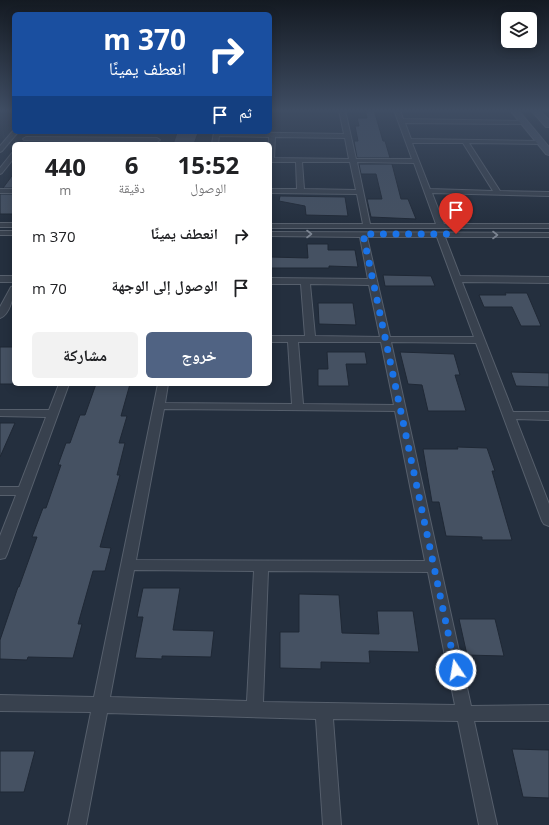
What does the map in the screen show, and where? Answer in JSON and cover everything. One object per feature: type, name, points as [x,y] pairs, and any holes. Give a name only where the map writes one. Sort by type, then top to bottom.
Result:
[{"type":"street","points":[[350,148],[360,192],[373,282],[488,825]]},
{"type":"street","points":[[411,148],[457,279],[509,415],[544,492],[549,521]]},
{"type":"street","points":[[470,148],[498,193]]},
{"type":"street","points":[[0,172],[12,157]]},
{"type":"street","points":[[272,160],[416,161]]},
{"type":"street","points":[[299,160],[300,191]]},
{"type":"street","points":[[0,191],[12,191]]},
{"type":"street","points":[[272,191],[360,192]]},
{"type":"street","points":[[427,191],[549,194]]},
{"type":"street","points":[[0,225],[12,225]]},
{"type":"street","points":[[272,226],[365,230],[440,230],[549,226]]},
{"type":"street","points":[[272,234],[365,230]]},
{"type":"street","points":[[440,230],[549,235]]},
{"type":"street","points":[[0,233],[12,233]]},
{"type":"street","points":[[0,279],[12,279]]},
{"type":"street","points":[[457,279],[546,280],[549,289]]},
{"type":"street","points":[[272,281],[373,282]]},
{"type":"street","points":[[305,281],[310,339]]},
{"type":"street","points":[[0,315],[12,293]]},
{"type":"street","points":[[272,339],[480,340]]},
{"type":"street","points":[[293,339],[298,407]]},
{"type":"street","points":[[0,554],[63,386]]},
{"type":"street","points":[[77,825],[163,386]]},
{"type":"street","points":[[159,406],[400,408]]},
{"type":"street","points":[[0,414],[53,414]]},
{"type":"street","points":[[509,415],[549,416]]},
{"type":"street","points":[[0,491],[24,491]]},
{"type":"street","points":[[128,565],[434,567]]},
{"type":"street","points":[[255,708],[262,566]]},
{"type":"street","points":[[0,703],[101,704],[465,714],[549,713]]},
{"type":"street","points":[[324,710],[332,825]]},
{"type":"building","points":[[355,148],[387,148],[390,158],[357,158]]},
{"type":"building","points":[[359,164],[392,164],[401,199],[408,199],[416,219],[371,217],[367,199],[382,199],[376,174],[361,174]]},
{"type":"building","points":[[12,176],[12,188],[3,188]]},
{"type":"building","points":[[0,194],[12,194],[12,214],[0,214]]},
{"type":"building","points":[[280,196],[345,197],[348,216],[306,215],[305,206],[279,201]]},
{"type":"building","points":[[307,244],[328,244],[328,250],[355,250],[358,267],[329,266],[329,268],[272,268],[272,257],[308,258]]},
{"type":"building","points":[[383,275],[431,276],[435,286],[385,286]]},
{"type":"building","points":[[505,293],[527,293],[541,326],[521,326],[512,307],[484,307],[479,295],[506,295]]},
{"type":"building","points":[[318,303],[353,303],[356,325],[319,324]]},
{"type":"building","points":[[0,347],[12,347],[12,384],[0,384]]},
{"type":"building","points":[[327,352],[365,352],[367,364],[346,364],[349,386],[318,386],[318,369],[328,369]]},
{"type":"building","points":[[400,352],[454,354],[460,375],[455,375],[466,411],[428,411],[422,385],[408,384]]},
{"type":"building","points":[[511,372],[549,373],[549,387],[516,386]]},
{"type":"building","points":[[95,386],[129,386],[121,416],[127,416],[119,443],[125,443],[117,475],[120,475],[100,547],[111,548],[105,571],[93,571],[78,624],[82,624],[73,658],[28,657],[27,660],[0,659],[0,640],[37,537],[32,537],[43,508],[46,508],[61,465],[58,465],[66,443],[70,443],[80,415],[85,415]]},
{"type":"building","points":[[0,423],[15,423],[0,457]]},
{"type":"building","points":[[457,447],[487,448],[495,471],[492,471],[512,540],[482,540],[482,537],[446,536],[439,502],[432,502],[423,449],[458,449]]},
{"type":"building","points":[[143,588],[180,588],[173,630],[214,631],[211,657],[162,656],[162,659],[135,658],[143,617],[137,617]]},
{"type":"building","points":[[299,594],[339,595],[342,633],[379,634],[377,611],[413,611],[419,652],[369,651],[370,663],[321,662],[321,669],[280,668],[280,632],[299,632]]},
{"type":"building","points":[[459,619],[495,619],[504,656],[467,655]]},
{"type":"building","points":[[512,749],[549,750],[549,798],[523,797]]},
{"type":"building","points":[[0,751],[35,751],[24,792],[0,792]]},
{"type":"route","points":[[456,234],[363,234],[456,670]]}]
